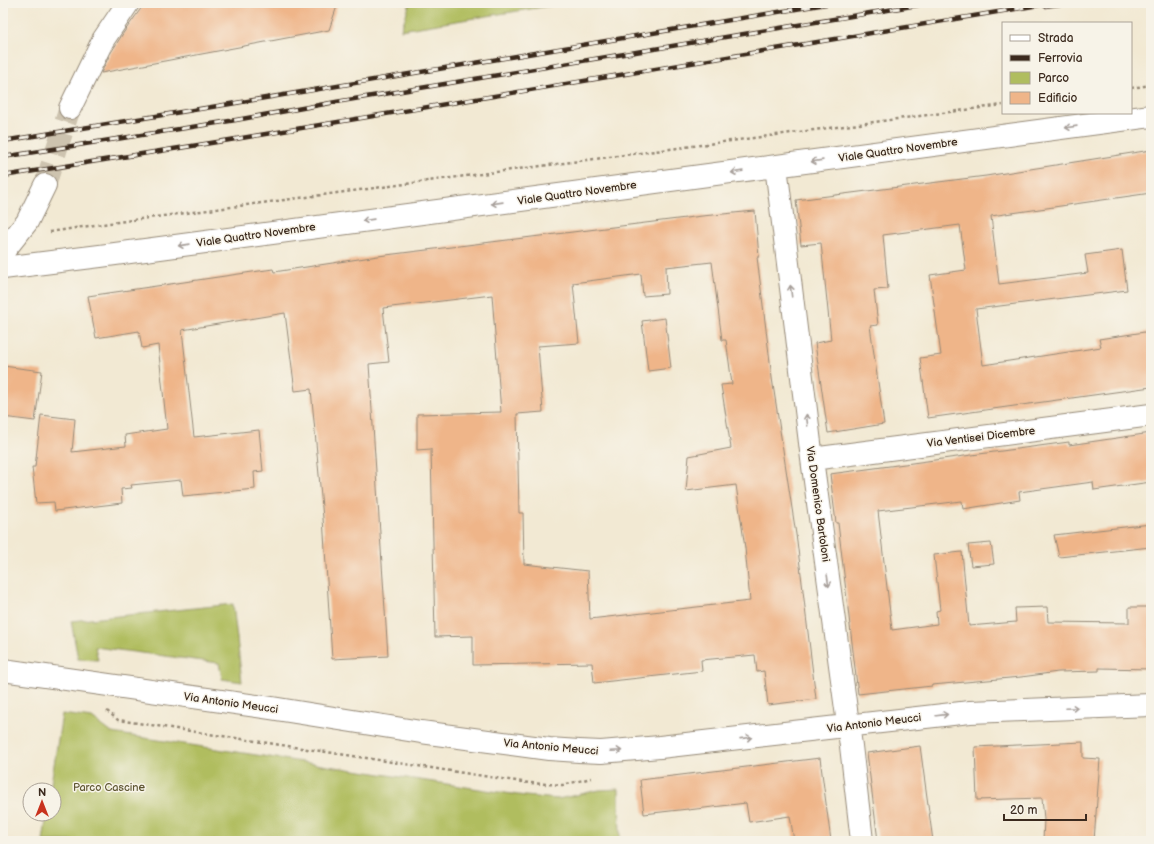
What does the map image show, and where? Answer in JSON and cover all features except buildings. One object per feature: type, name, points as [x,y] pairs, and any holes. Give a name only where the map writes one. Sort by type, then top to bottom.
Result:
[{"type":"street","points":[[70,108],[103,40],[128,3]]},
{"type":"street","name":"Viale Quattro Novembre","points":[[3,268],[1151,116]]},
{"type":"street","name":"Via Domenico Bartoloni","points":[[776,166],[812,459],[862,841]]},
{"type":"street","points":[[9,244],[27,222],[45,184]]},
{"type":"street","name":"Via Ventisei Dicembre","points":[[812,459],[1151,415]]},
{"type":"street","name":"Via Antonio Meucci","points":[[3,670],[271,708],[421,732],[549,749],[601,752],[632,750],[970,712],[1151,705]]},
{"type":"path","points":[[1132,88],[1151,85]]},
{"type":"path","points":[[9,244],[95,225],[1002,105]]},
{"type":"green space","points":[[410,3],[567,3],[401,30]]},
{"type":"green space","points":[[233,604],[242,682],[222,679],[219,663],[95,647],[98,660],[78,659],[71,621]]},
{"type":"green space","name":"Parco Cascine","points":[[62,714],[92,718],[112,733],[525,796],[558,799],[599,790],[619,789],[620,841],[43,841],[46,822],[62,822],[62,782],[51,782]]},
{"type":"tunnel","points":[[45,185],[70,108]]},
{"type":"railway","points":[[3,141],[832,3]]},
{"type":"railway","points":[[3,157],[236,120],[930,3]]},
{"type":"railway","points":[[3,176],[236,139],[1051,3]]},
{"type":"railway","points":[[1045,6],[1067,3]]}]
